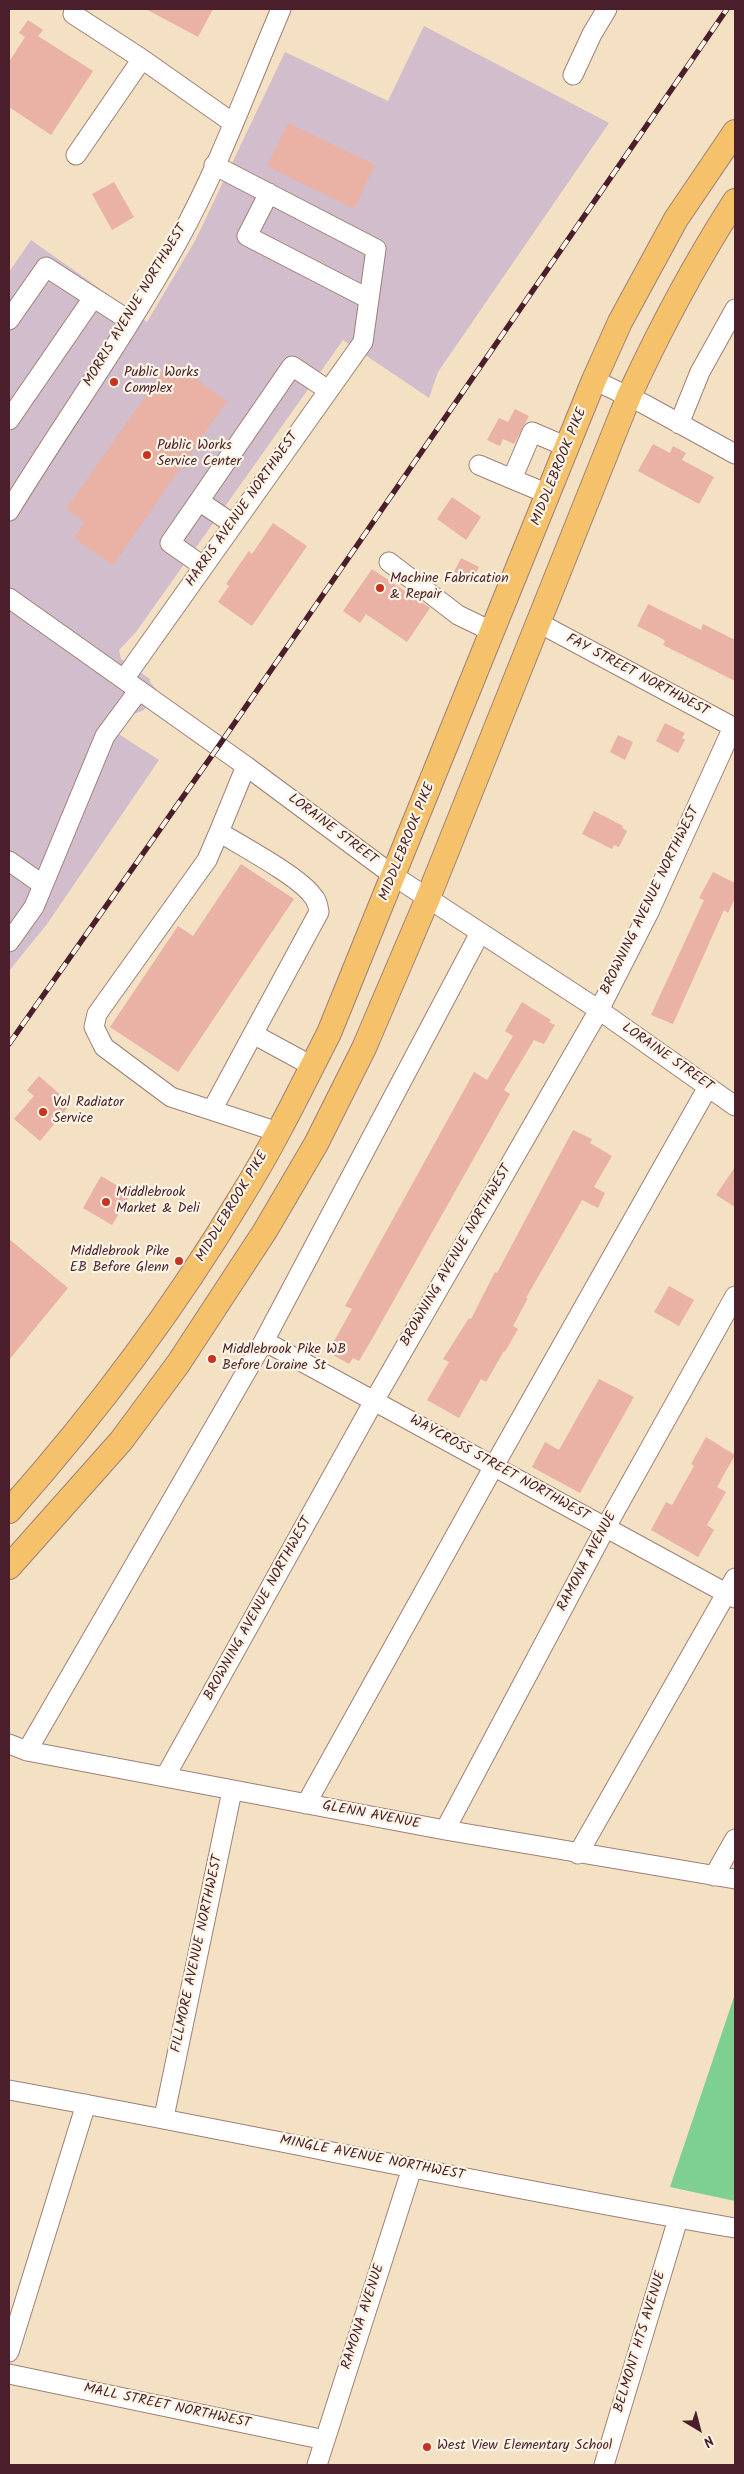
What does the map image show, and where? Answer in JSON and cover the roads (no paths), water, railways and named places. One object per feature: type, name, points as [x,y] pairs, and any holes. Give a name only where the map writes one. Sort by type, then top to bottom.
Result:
[{"type":"main road","name":"MIDDLEBROOK PIKE","points":[[9,1511],[96,1409],[179,1296],[242,1197],[278,1132],[329,1033],[594,380],[620,322],[676,219],[735,132]]},
{"type":"main road","points":[[9,1567],[121,1441],[212,1316],[266,1231],[316,1144],[364,1048],[428,898],[629,396],[655,340],[710,240],[735,201]]},
{"type":"main road","points":[[179,1296],[212,1316]]},
{"type":"street","name":"MORRIS AVENUE NORTHWEST","points":[[9,511],[130,322],[179,240],[233,123],[281,9]]},
{"type":"street","points":[[573,76],[592,34],[607,9]]},
{"type":"street","points":[[73,14],[142,58],[233,123]]},
{"type":"street","points":[[76,155],[142,58]]},
{"type":"street","points":[[214,165],[269,193],[376,249],[369,300],[246,236],[269,193]]},
{"type":"street","points":[[9,320],[46,267],[130,322]]},
{"type":"street","points":[[9,420],[93,298]]},
{"type":"street","name":"HARRIS AVENUE NORTHWEST","points":[[124,679],[363,342],[369,300]]},
{"type":"street","points":[[679,424],[700,372],[735,310]]},
{"type":"street","points":[[203,566],[170,544],[292,366],[328,390]]},
{"type":"street","points":[[594,380],[629,396],[735,454]]},
{"type":"street","points":[[512,479],[532,432],[568,447]]},
{"type":"street","points":[[478,465],[548,494]]},
{"type":"street","points":[[199,501],[233,524]]},
{"type":"street","points":[[390,562],[458,615],[493,632]]},
{"type":"street","name":"LORAINE STREET","points":[[9,598],[246,766],[394,876],[599,1010],[735,1106]]},
{"type":"street","name":"FAY STREET NORTHWEST","points":[[539,623],[734,728]]},
{"type":"street","points":[[9,942],[34,907],[105,736],[139,690]]},
{"type":"street","name":"BROWNING AVENUE NORTHWEST","points":[[165,1777],[374,1401],[599,1010],[649,912],[734,728]]},
{"type":"street","points":[[246,766],[207,860],[97,1014],[94,1026],[104,1048],[171,1097],[278,1132]]},
{"type":"street","points":[[212,1110],[319,912],[311,893],[298,882],[219,832]]},
{"type":"street","points":[[9,861],[43,885]]},
{"type":"street","points":[[27,1751],[264,1341],[480,933]]},
{"type":"street","points":[[253,1034],[312,1066]]},
{"type":"street","points":[[306,1804],[708,1087]]},
{"type":"street","name":"RAMONA AVENUE","points":[[445,1830],[606,1528],[735,1296]]},
{"type":"street","name":"WAYCROSS STREET NORTHWEST","points":[[264,1341],[606,1528],[732,1589]]},
{"type":"street","points":[[578,1854],[732,1589]]},
{"type":"street","name":"GLENN AVENUE","points":[[9,1744],[27,1751],[232,1791],[578,1854],[735,1880]]},
{"type":"street","name":"FILLMORE AVENUE NORTHWEST","points":[[164,2117],[232,1791]]},
{"type":"street","points":[[714,1876],[735,1838]]},
{"type":"street","name":"MINGLE AVENUE NORTHWEST","points":[[9,2090],[164,2117],[412,2168],[735,2228]]},
{"type":"street","points":[[9,2350],[86,2104]]},
{"type":"street","name":"RAMONA AVENUE","points":[[317,2465],[412,2168]]},
{"type":"street","name":"BELMONT HTS AVENUE","points":[[604,2465],[678,2218]]},
{"type":"street","name":"MALL STREET NORTHWEST","points":[[9,2374],[325,2440]]},
{"type":"railway","points":[[9,1044],[218,747],[727,9]]},
{"type":"place","name":"Public Works Complex","points":[[114,382]]},
{"type":"place","name":"Public Works Service Center","points":[[147,455]]},
{"type":"place","name":"Machine Fabrication & Repair","points":[[380,588]]},
{"type":"place","name":"Vol Radiator Service","points":[[43,1112]]},
{"type":"place","name":"Middlebrook Market & Deli","points":[[106,1202]]},
{"type":"place","name":"Middlebrook Pike EB Before Glenn","points":[[179,1261]]},
{"type":"place","name":"Middlebrook Pike WB Before Loraine St","points":[[212,1359]]},
{"type":"place","name":"West View Elementary School","points":[[427,2447]]}]
